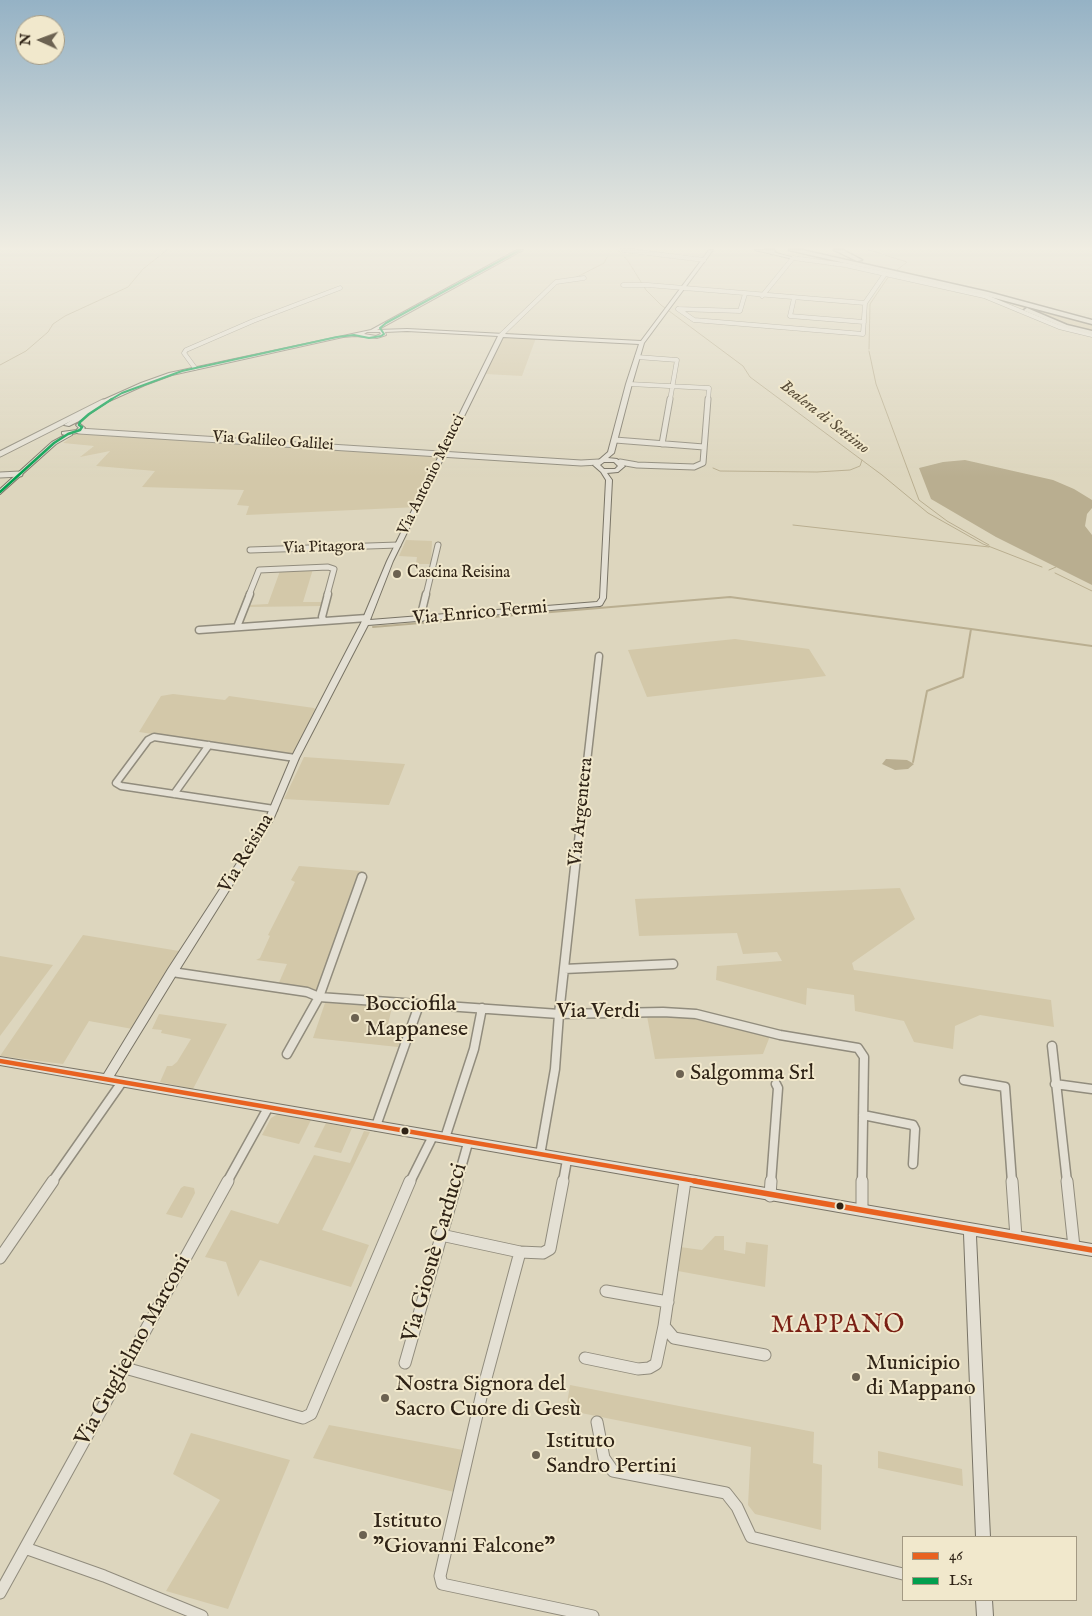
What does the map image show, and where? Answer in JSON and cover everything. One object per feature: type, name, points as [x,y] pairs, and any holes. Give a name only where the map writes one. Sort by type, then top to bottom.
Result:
[{"type":"highway","points":[[1064,325],[1092,334]]},
{"type":"street","points":[[195,368],[184,353],[186,350],[243,325]]},
{"type":"street","points":[[362,335],[382,325]]},
{"type":"street","points":[[382,332],[380,328],[383,325]]},
{"type":"street","points":[[501,335],[511,325]]},
{"type":"street","points":[[600,465],[610,453],[615,440],[628,384],[642,343],[654,325]]},
{"type":"street","points":[[759,325],[863,334],[864,325]]},
{"type":"street","points":[[1055,325],[1092,334]]},
{"type":"street","points":[[373,330],[382,332],[412,331],[642,343]]},
{"type":"street","points":[[0,454],[110,398],[152,380],[195,368],[337,337],[362,335],[374,338],[382,332]]},
{"type":"street","name":"Via Antonio Meucci","points":[[366,620],[398,545],[501,335]]},
{"type":"street","points":[[638,357],[677,360],[662,444]]},
{"type":"street","points":[[600,465],[700,466],[702,463],[709,388],[628,384]]},
{"type":"street","points":[[54,443],[80,428],[82,420],[110,398]]},
{"type":"street","points":[[0,492],[54,443],[61,433],[60,429],[78,420],[103,402]]},
{"type":"street","points":[[67,425],[80,428]]},
{"type":"street","name":"Via Galileo Galilei","points":[[80,428],[600,465]]},
{"type":"street","points":[[61,433],[70,434]]},
{"type":"street","points":[[615,440],[704,447]]},
{"type":"street","points":[[610,453],[618,465]]},
{"type":"street","points":[[600,465],[618,465]]},
{"type":"street","points":[[600,465],[609,480],[618,465]]},
{"type":"street","points":[[0,475],[20,474]]},
{"type":"street","name":"Via Enrico Fermi","points":[[199,630],[324,620],[420,619],[595,605],[603,602],[604,598],[609,480]]},
{"type":"street","name":"Via Pitagora","points":[[250,550],[398,545]]},
{"type":"street","points":[[420,619],[438,545]]},
{"type":"street","points":[[237,627],[259,570],[328,567],[334,569],[322,617],[324,620]]},
{"type":"street","name":"Via Reisina","points":[[107,1079],[172,972],[269,820],[295,758],[366,620]]},
{"type":"street","name":"Via Argentera","points":[[540,1155],[555,1069],[559,1014],[599,656]]},
{"type":"street","points":[[274,809],[116,784],[148,740],[154,738],[295,758]]},
{"type":"street","points":[[174,794],[209,745]]},
{"type":"street","points":[[287,1054],[320,998],[362,877]]},
{"type":"street","points":[[564,969],[673,964]]},
{"type":"street","name":"Via Verdi","points":[[172,972],[307,992],[320,998],[559,1014],[663,1012],[696,1014],[780,1035],[858,1048],[861,1050],[864,1058],[862,1210]]},
{"type":"street","points":[[376,1126],[419,1005]]},
{"type":"street","points":[[125,1368],[303,1418],[310,1414],[317,1402],[409,1184],[439,1137],[474,1050],[482,1008]]},
{"type":"street","points":[[1052,1046],[1074,1247]]},
{"type":"street","points":[[0,1061],[770,1196],[1092,1250]]},
{"type":"street","points":[[964,1080],[1005,1086],[1016,1237]]},
{"type":"street","points":[[0,1258],[122,1082]]},
{"type":"street","points":[[770,1196],[778,1088],[776,1084]]},
{"type":"street","points":[[1055,1084],[1092,1089]]},
{"type":"street","name":"Via Guglielmo Marconi","points":[[0,1593],[268,1108]]},
{"type":"street","points":[[863,1115],[913,1125],[913,1164]]},
{"type":"street","name":"Via Giosuè Carducci","points":[[405,1363],[468,1143]]},
{"type":"street","points":[[441,1235],[520,1252],[543,1253],[550,1249],[567,1160]]},
{"type":"street","points":[[585,1358],[638,1369],[649,1368],[656,1364],[668,1302],[685,1180]]},
{"type":"street","points":[[970,1229],[983,1536]]},
{"type":"street","points":[[520,1252],[482,1393],[440,1576],[442,1584],[593,1616]]},
{"type":"street","points":[[606,1291],[668,1302]]},
{"type":"street","points":[[664,1326],[674,1338],[765,1355]]},
{"type":"street","points":[[597,1422],[604,1458],[613,1471],[726,1493],[737,1507],[750,1537],[902,1574]]},
{"type":"street","points":[[26,1548],[202,1616]]},
{"type":"street","points":[[984,1601],[985,1616]]},
{"type":"shaded area","points":[[1067,325],[1092,325],[1092,333]]},
{"type":"shaded area","points":[[503,338],[536,338],[522,376],[485,374]]},
{"type":"shaded area","points":[[79,431],[443,454],[418,507],[246,515],[249,506],[237,505],[244,490],[142,487],[155,471],[96,466],[110,451],[80,457],[94,446],[63,443]]},
{"type":"shaded area","points":[[965,460],[1053,480],[1074,489],[1092,500],[1092,508],[1087,514],[1085,526],[1092,535],[1092,585],[996,537],[931,499],[919,468],[943,462]]},
{"type":"shaded area","points":[[406,540],[432,541],[431,564],[416,564],[417,557],[399,556]]},
{"type":"shaded area","points":[[313,569],[303,602],[322,602],[322,606],[248,607],[249,605],[268,604],[280,571]]},
{"type":"shaded area","points":[[735,639],[809,649],[826,676],[647,697],[628,650]]},
{"type":"shaded area","points":[[173,694],[225,700],[229,696],[314,708],[316,710],[293,755],[139,732],[161,696]]},
{"type":"shaded area","points":[[304,757],[405,764],[389,805],[284,799]]},
{"type":"shaded area","points":[[886,759],[907,760],[914,764],[908,769],[895,770],[882,764]]},
{"type":"shaded area","points":[[299,866],[362,871],[319,992],[308,987],[278,985],[287,964],[256,960],[260,958],[270,936],[268,935],[295,882],[291,880]]},
{"type":"shaded area","points":[[900,888],[915,919],[852,963],[854,970],[1051,1000],[1054,1027],[980,1015],[955,1026],[953,1049],[914,1042],[904,1021],[855,1011],[854,995],[807,988],[806,1005],[716,980],[717,966],[782,961],[777,952],[743,954],[737,933],[639,936],[635,899]]},
{"type":"shaded area","points":[[83,935],[185,952],[138,1030],[89,1021],[63,1064],[0,1056]]},
{"type":"shaded area","points":[[0,956],[53,965],[0,1036]]},
{"type":"shaded area","name":"Bocciofila Mappanese","points":[[325,1003],[392,1007],[387,1029],[404,1032],[398,1047],[313,1038]]},
{"type":"shaded area","points":[[159,1014],[227,1024],[193,1089],[160,1082],[167,1066],[172,1066],[177,1062],[191,1039],[161,1033],[162,1030],[152,1029]]},
{"type":"shaded area","points":[[647,1016],[706,1018],[770,1036],[763,1054],[655,1059]]},
{"type":"shaded area","points":[[278,1114],[311,1120],[299,1144],[262,1135],[271,1118]]},
{"type":"shaded area","points":[[326,1123],[352,1128],[341,1153],[314,1147]]},
{"type":"shaded area","points":[[364,1131],[370,1132],[322,1230],[369,1245],[351,1287],[260,1260],[238,1297],[226,1262],[205,1257],[231,1210],[278,1224],[314,1155],[350,1163]]},
{"type":"shaded area","points":[[184,1186],[194,1188],[195,1193],[182,1218],[166,1214],[181,1188]]},
{"type":"shaded area","points":[[715,1236],[724,1236],[724,1250],[745,1254],[746,1242],[768,1245],[765,1287],[678,1271],[680,1247],[702,1250]]},
{"type":"shaded area","points":[[570,1385],[814,1432],[813,1463],[822,1465],[821,1530],[755,1514],[748,1505],[751,1447],[566,1410]]},
{"type":"shaded area","points":[[329,1425],[463,1450],[454,1492],[313,1458]]},
{"type":"shaded area","points":[[191,1433],[290,1460],[228,1609],[166,1591],[220,1500],[173,1474]]},
{"type":"shaded area","points":[[878,1451],[962,1469],[963,1486],[878,1468]]},
{"type":"waterway","points":[[0,365],[26,351],[48,332],[52,325]]},
{"type":"waterway","points":[[504,329],[508,325]]},
{"type":"waterway","name":"Bealera di Settimo","points":[[688,325],[743,366],[750,377],[862,460]]},
{"type":"waterway","points":[[869,349],[870,325]]},
{"type":"waterway","points":[[869,351],[876,384],[919,500],[947,521],[989,545]]},
{"type":"waterway","points":[[713,468],[720,471],[817,472],[850,470],[860,466],[862,460]]},
{"type":"waterway","name":"Bealera di Settimo","points":[[862,460],[928,513],[983,544],[1042,567]]},
{"type":"waterway","points":[[793,525],[989,547]]},
{"type":"waterway","points":[[1049,570],[1056,567]]},
{"type":"waterway","name":"Bealera di Settimo","points":[[1055,573],[1092,591]]},
{"type":"waterway","points":[[373,627],[730,597],[971,629]]},
{"type":"waterway","points":[[913,762],[927,691],[963,677],[971,629]]},
{"type":"waterway","points":[[971,629],[1092,646]]},
{"type":"transit line","name":"LS1","points":[[0,492],[54,443],[68,434],[80,430],[82,427],[79,425],[80,422],[89,414],[122,393],[182,371],[337,337],[354,335],[369,338],[381,336],[384,334],[380,328],[383,325]]},
{"type":"transit line","name":"46","points":[[0,1061],[1092,1250]]},
{"type":"place","name":"Cascina Reisina","points":[[397,574]]},
{"type":"place","name":"Bocciofila Mappanese","points":[[355,1018]]},
{"type":"place","name":"Salgomma Srl","points":[[680,1074]]},
{"type":"place","name":"Municipio di Mappano","points":[[856,1377]]},
{"type":"place","name":"Nostra Signora del Sacro Cuore di Gesù","points":[[385,1398]]},
{"type":"place","name":"Istituto Sandro Pertini","points":[[536,1455]]},
{"type":"place","name":"Istituto \"Giovanni Falcone\"","points":[[363,1535]]},
{"type":"district","name":"MAPPANO","points":[[838,1327]]}]
